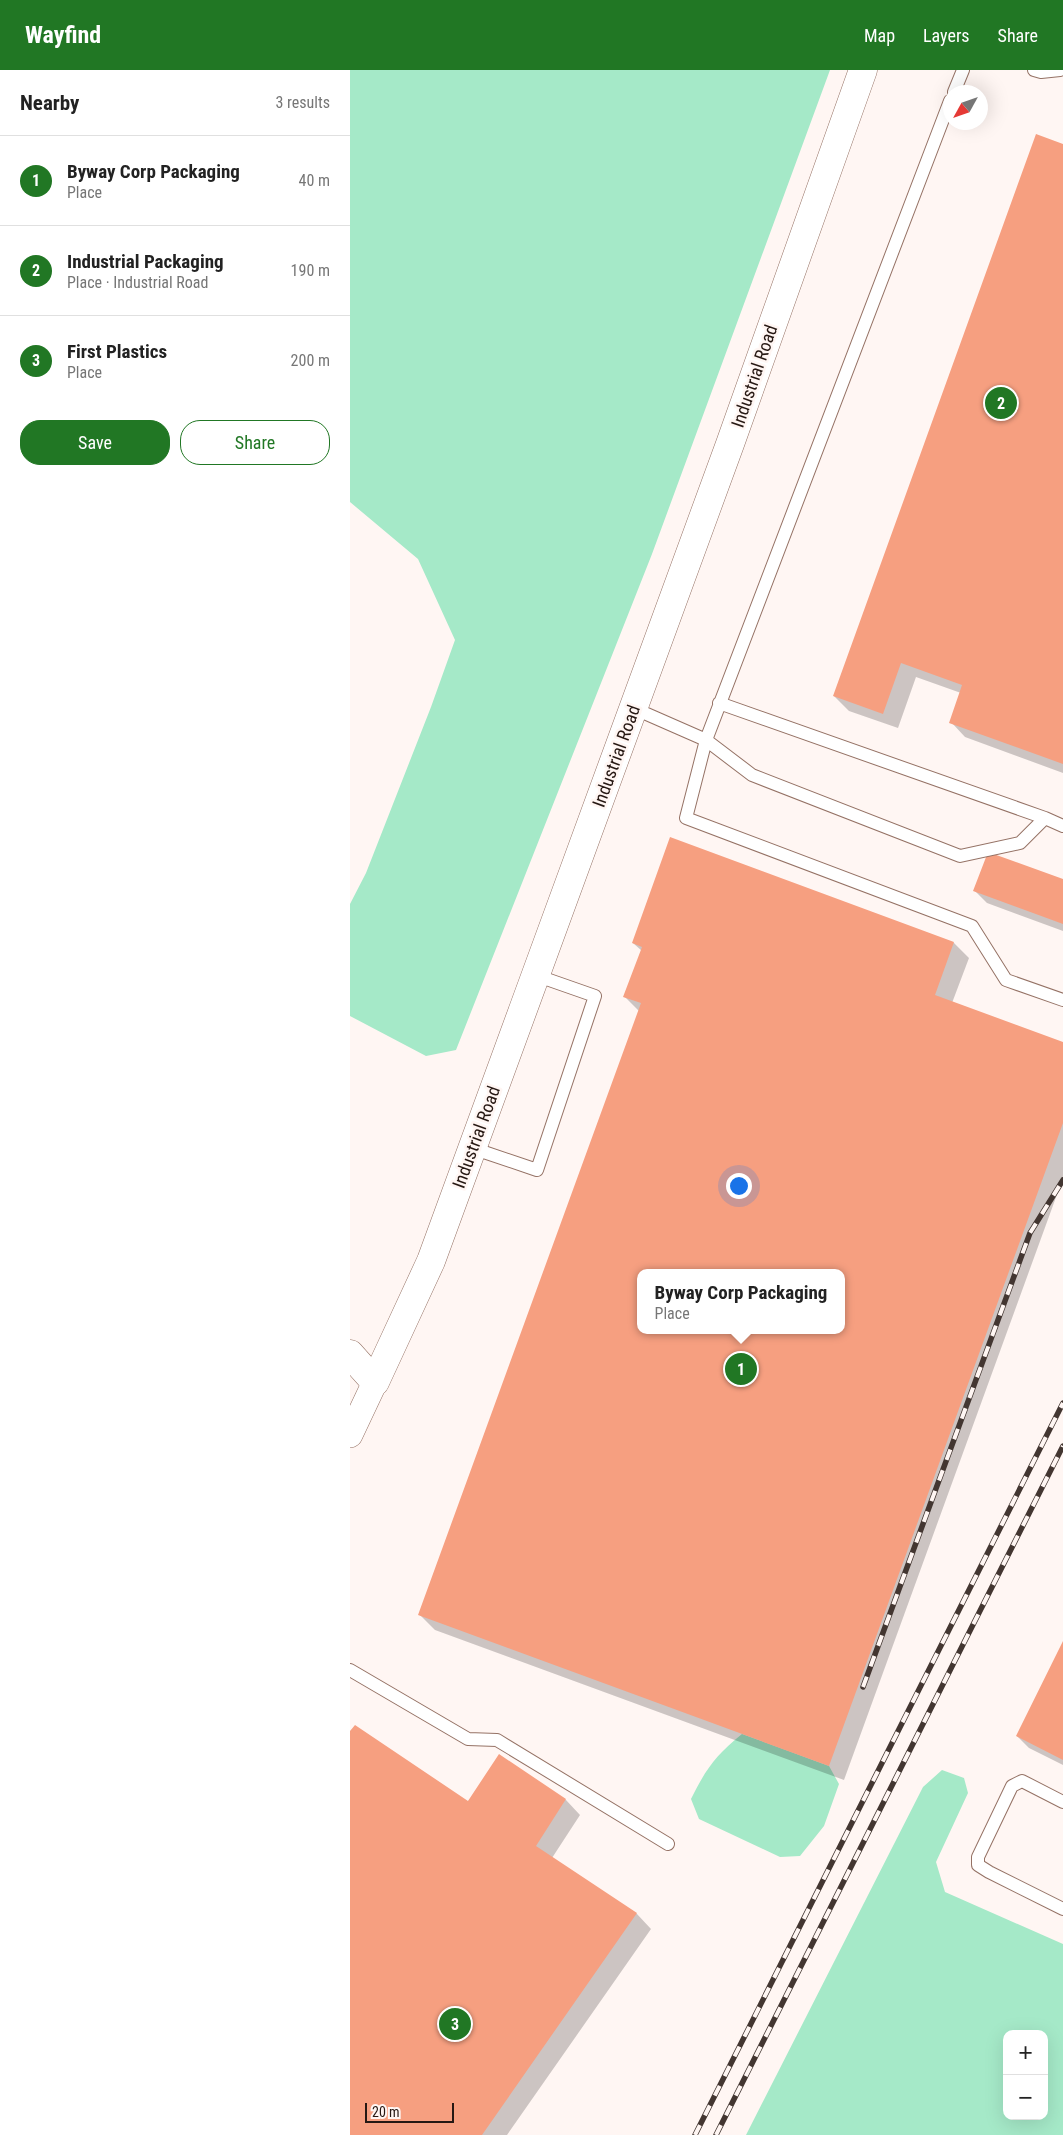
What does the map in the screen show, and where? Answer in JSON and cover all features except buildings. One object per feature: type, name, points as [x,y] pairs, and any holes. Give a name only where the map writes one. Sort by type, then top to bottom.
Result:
[{"type":"street","name":"Industrial Road","points":[[350,1435],[430,1261],[727,453],[862,70]]},
{"type":"street","points":[[350,1354],[375,1382]]},
{"type":"lane","points":[[957,85],[962,70]]},
{"type":"lane","points":[[1034,70],[1041,72],[1060,70]]},
{"type":"lane","points":[[943,119],[719,703],[706,740],[686,818],[972,926],[1006,980],[1063,1000]]},
{"type":"lane","points":[[719,703],[1063,826]]},
{"type":"lane","points":[[633,708],[706,740],[752,775],[960,856],[1020,843],[1045,818]]},
{"type":"lane","points":[[472,1148],[537,1170],[595,996],[535,975]]},
{"type":"lane","points":[[350,1670],[468,1738],[496,1740],[668,1844]]},
{"type":"lane","points":[[1063,1802],[1022,1781],[1016,1782],[1012,1786],[978,1857],[978,1865],[1063,1909]]},
{"type":"green space","points":[[350,70],[830,70],[652,554],[456,1050],[426,1056],[350,1016],[350,904],[366,873],[455,640],[418,559],[350,502]]},
{"type":"green space","points":[[742,1734],[829,1766],[839,1784],[824,1826],[800,1856],[780,1857],[699,1819],[691,1799],[712,1764]]},
{"type":"green space","points":[[942,1770],[964,1778],[968,1793],[936,1862],[945,1892],[1063,1944],[1063,2135],[746,2135],[923,1787]]},
{"type":"railway","points":[[863,1687],[1030,1233],[1063,1180]]},
{"type":"railway","points":[[695,2135],[1063,1403]]},
{"type":"railway","points":[[716,2135],[1063,1446]]},
{"type":"place","name":"Industrial Packaging","points":[[1001,403]]},
{"type":"place","name":"Byway Corp Packaging","points":[[741,1369]]},
{"type":"place","name":"First Plastics","points":[[455,2024]]}]
